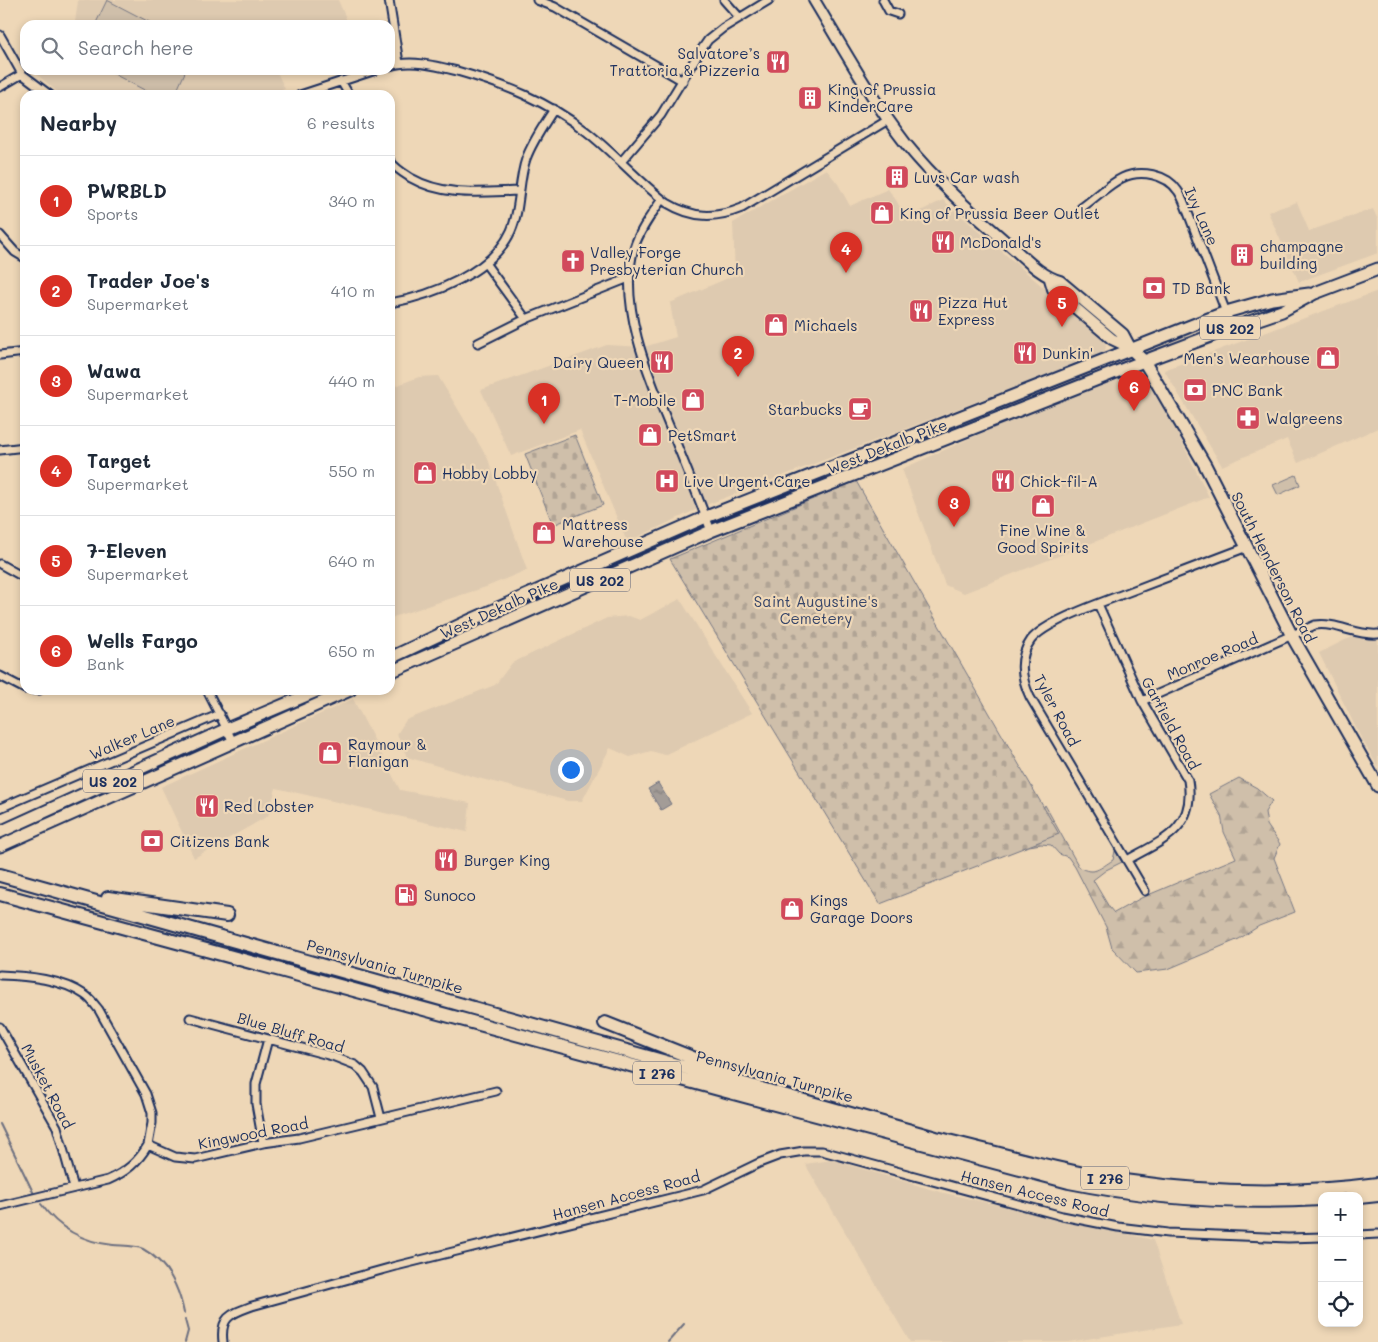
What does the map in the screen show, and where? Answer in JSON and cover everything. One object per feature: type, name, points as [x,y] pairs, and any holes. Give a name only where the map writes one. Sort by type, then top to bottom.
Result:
[{"type":"highway","name":"Pennsylvania Turnpike","points":[[0,875],[936,1138],[1084,1174],[1125,1181],[1227,1190],[1301,1190],[1350,1188],[1378,1184]]},
{"type":"highway","points":[[32,884],[227,915]]},
{"type":"highway","name":"Pennsylvania Turnpike","points":[[0,894],[706,1086],[1070,1182],[1108,1190],[1194,1200],[1318,1199]]},
{"type":"highway","points":[[605,1024],[791,1096]]},
{"type":"highway","points":[[1363,1197],[1378,1196]]},
{"type":"main road","points":[[814,0],[888,120],[907,145],[946,188],[970,211],[1050,279],[1060,281],[1123,334],[1131,349]]},
{"type":"main road","name":"West Dekalb Pike","points":[[395,670],[711,531],[1144,361],[1282,311],[1316,293],[1378,269]]},
{"type":"main road","name":"West Dekalb Pike","points":[[395,656],[473,619],[706,517],[906,437],[1226,312],[1272,299],[1316,293]]},
{"type":"main road","name":"South Henderson Road","points":[[1131,349],[1144,361],[1205,465],[1292,636],[1378,786]]},
{"type":"main road","points":[[904,455],[910,444],[950,421]]},
{"type":"main road","points":[[871,467],[900,445],[906,437]]},
{"type":"main road","name":"US 202","points":[[0,832],[304,695]]},
{"type":"main road","name":"US 202","points":[[0,846],[339,695]]},
{"type":"street","points":[[389,0],[392,20]]},
{"type":"street","points":[[537,0],[683,81]]},
{"type":"street","points":[[724,0],[740,18]]},
{"type":"street","points":[[621,162],[661,116],[708,40],[723,28],[769,0]]},
{"type":"street","points":[[883,0],[889,12],[898,14]]},
{"type":"street","points":[[0,35],[20,70]]},
{"type":"street","points":[[395,38],[399,63]]},
{"type":"street","points":[[395,64],[436,66],[517,90],[554,109],[588,132],[662,199],[683,211],[700,216],[717,216],[733,212],[749,204],[888,120]]},
{"type":"street","points":[[0,87],[20,75]]},
{"type":"street","points":[[23,75],[43,90]]},
{"type":"street","points":[[315,90],[360,75]]},
{"type":"street","points":[[341,81],[346,90]]},
{"type":"street","points":[[395,302],[409,300],[457,281],[485,263],[500,248],[511,231],[517,211],[519,191],[526,160],[554,109]]},
{"type":"street","points":[[395,168],[423,185],[454,192],[519,191]]},
{"type":"street","name":"Ivy Lane","points":[[1082,208],[1122,178],[1135,174],[1148,173],[1170,183],[1178,190],[1185,205],[1232,328]]},
{"type":"street","points":[[662,199],[634,247],[629,278],[633,314],[645,364],[711,531]]},
{"type":"street","points":[[0,235],[20,255]]},
{"type":"street","points":[[485,263],[526,319]]},
{"type":"street","points":[[478,343],[526,319],[629,278]]},
{"type":"street","points":[[0,355],[20,353]]},
{"type":"street","points":[[0,450],[20,448]]},
{"type":"street","name":"Tyler Road","points":[[1145,891],[1030,697],[1022,675],[1022,662],[1025,651],[1031,640],[1048,626],[1098,604],[1247,547]]},
{"type":"street","points":[[0,564],[20,575]]},
{"type":"street","name":"Garfield Road","points":[[1098,604],[1142,701],[1188,780],[1190,804],[1180,825],[1171,834],[1127,860]]},
{"type":"street","name":"Monroe Road","points":[[1142,701],[1315,625],[1334,625],[1362,634],[1378,634]]},
{"type":"street","points":[[0,676],[20,686]]},
{"type":"street","points":[[210,695],[233,742]]},
{"type":"street","name":"Walker Lane","points":[[0,808],[220,714]]},
{"type":"street","points":[[0,975],[36,979],[66,986],[92,1001],[99,1010],[146,1094],[152,1113],[148,1145],[134,1164],[118,1176],[0,1206]]},
{"type":"street","name":"Blue Bluff Road","points":[[190,1018],[332,1056],[355,1065],[363,1072],[373,1087],[381,1118]]},
{"type":"street","name":"Musket Road","points":[[0,1027],[58,1128],[74,1188]]},
{"type":"street","points":[[263,1143],[256,1104],[256,1084],[268,1039]]},
{"type":"street","name":"Kingwood Road","points":[[148,1145],[175,1157],[195,1159],[263,1143],[299,1138],[496,1091]]},
{"type":"street","name":"Hansen Access Road","points":[[223,1342],[223,1324],[227,1317],[244,1309],[396,1266],[703,1190],[759,1162],[780,1155],[804,1151],[822,1151],[1062,1216],[1118,1227],[1168,1233],[1288,1238],[1318,1237]]},
{"type":"street","points":[[1363,1235],[1378,1234]]},
{"type":"shaded area","points":[[338,0],[347,20],[75,20],[78,1]]},
{"type":"shaded area","points":[[38,75],[278,75],[285,89],[282,90],[55,90]]},
{"type":"shaded area","points":[[826,169],[838,184],[850,206],[888,189],[906,218],[943,200],[1104,340],[1106,347],[1104,353],[706,505],[627,542],[580,430],[511,456],[481,390],[607,345],[644,347],[676,337],[670,303],[735,275],[733,223]]},
{"type":"shaded area","points":[[1297,202],[1309,231],[1373,209],[1378,220],[1378,253],[1299,282],[1268,212]]},
{"type":"shaded area","points":[[1378,291],[1378,428],[1298,463],[1287,439],[1222,466],[1164,370]]},
{"type":"shaded area","points":[[1129,375],[1143,377],[1173,424],[1209,497],[964,593],[945,585],[902,469],[1000,425]]},
{"type":"shaded area","points":[[438,376],[488,459],[527,570],[486,587],[395,616],[395,386],[419,377]]},
{"type":"shaded area","points":[[680,599],[752,713],[665,755],[651,751],[630,757],[610,748],[582,801],[568,801],[478,778],[407,757],[397,734],[406,720],[495,685],[512,663],[607,618],[629,616],[640,620]]},
{"type":"shaded area","points":[[1378,628],[1378,767],[1359,734],[1319,653],[1345,640]]},
{"type":"shaded area","points":[[353,699],[400,790],[470,803],[467,832],[276,788],[268,816],[194,858],[161,787]]},
{"type":"shaded area","points":[[832,1160],[940,1192],[1153,1240],[1181,1324],[1068,1342],[910,1342],[805,1164]]},
{"type":"green space","points":[[107,0],[145,20],[97,20]]},
{"type":"green space","points":[[116,75],[184,75],[177,90],[144,90]]},
{"type":"green space","points":[[575,435],[603,505],[553,525],[525,454]]},
{"type":"green space","points":[[1296,475],[1300,485],[1278,495],[1273,485]]},
{"type":"green space","name":"Saint Augustine's Cemetery","points":[[856,481],[1059,834],[880,904],[670,559]]},
{"type":"green space","points":[[1239,778],[1257,788],[1272,801],[1265,812],[1267,825],[1280,844],[1274,858],[1295,912],[1259,926],[1239,939],[1168,969],[1136,973],[1112,948],[1106,927],[1068,857],[1059,854],[1051,845],[1041,844],[1023,847],[1045,805],[1079,867],[1089,871],[1097,870],[1113,860],[1115,851],[1122,862],[1106,870],[1093,880],[1114,913],[1141,898],[1236,858],[1224,832],[1221,815],[1209,794]]},
{"type":"water","points":[[658,783],[671,804],[661,810],[648,789]]},
{"type":"waterway","points":[[0,1124],[33,1192]]},
{"type":"waterway","points":[[41,1204],[56,1221],[72,1233],[92,1241],[136,1247],[151,1254],[171,1276],[179,1294],[184,1313]]},
{"type":"waterway","points":[[185,1320],[188,1331],[185,1342]]},
{"type":"waterway","points":[[668,1342],[684,1324]]},
{"type":"place","name":"Salvatore’s Trattoria & Pizzeria","points":[[778,62]]},
{"type":"place","name":"King of Prussia KinderCare","points":[[810,98]]},
{"type":"place","name":"Luvs Car wash","points":[[897,177]]},
{"type":"place","name":"King of Prussia Beer Outlet","points":[[882,213]]},
{"type":"place","name":"McDonald's","points":[[943,242]]},
{"type":"place","name":"champagne building","points":[[1242,255]]},
{"type":"place","name":"Valley Forge Presbyterian Church","points":[[573,261]]},
{"type":"place","name":"Target","points":[[846,273]]},
{"type":"place","name":"TD Bank","points":[[1154,288]]},
{"type":"place","name":"Pizza Hut Express","points":[[921,311]]},
{"type":"place","name":"Michaels","points":[[776,325]]},
{"type":"place","name":"7-Eleven","points":[[1062,327]]},
{"type":"place","name":"Dunkin'","points":[[1025,353]]},
{"type":"place","name":"Men's Wearhouse","points":[[1328,358]]},
{"type":"place","name":"Dairy Queen","points":[[662,362]]},
{"type":"place","name":"Trader Joe's","points":[[738,377]]},
{"type":"place","name":"PNC Bank","points":[[1195,390]]},
{"type":"place","name":"T-Mobile","points":[[693,400]]},
{"type":"place","name":"Starbucks","points":[[860,409]]},
{"type":"place","name":"Wells Fargo","points":[[1134,411]]},
{"type":"place","name":"Walgreens","points":[[1248,418]]},
{"type":"place","name":"PWRBLD","points":[[544,424]]},
{"type":"place","name":"PetSmart","points":[[650,435]]},
{"type":"place","name":"Hobby Lobby","points":[[425,473]]},
{"type":"place","name":"Live Urgent Care","points":[[667,481]]},
{"type":"place","name":"Chick-fil-A","points":[[1003,481]]},
{"type":"place","name":"Fine Wine & Good Spirits","points":[[1043,506]]},
{"type":"place","name":"Wawa","points":[[954,527]]},
{"type":"place","name":"Mattress Warehouse","points":[[544,533]]},
{"type":"place","name":"Raymour & Flanigan","points":[[330,753]]},
{"type":"place","name":"Red Lobster","points":[[207,806]]},
{"type":"place","name":"Citizens Bank","points":[[152,841]]},
{"type":"place","name":"Burger King","points":[[446,860]]},
{"type":"place","name":"Sunoco","points":[[406,895]]},
{"type":"place","name":"Kings Garage Doors","points":[[792,909]]}]
